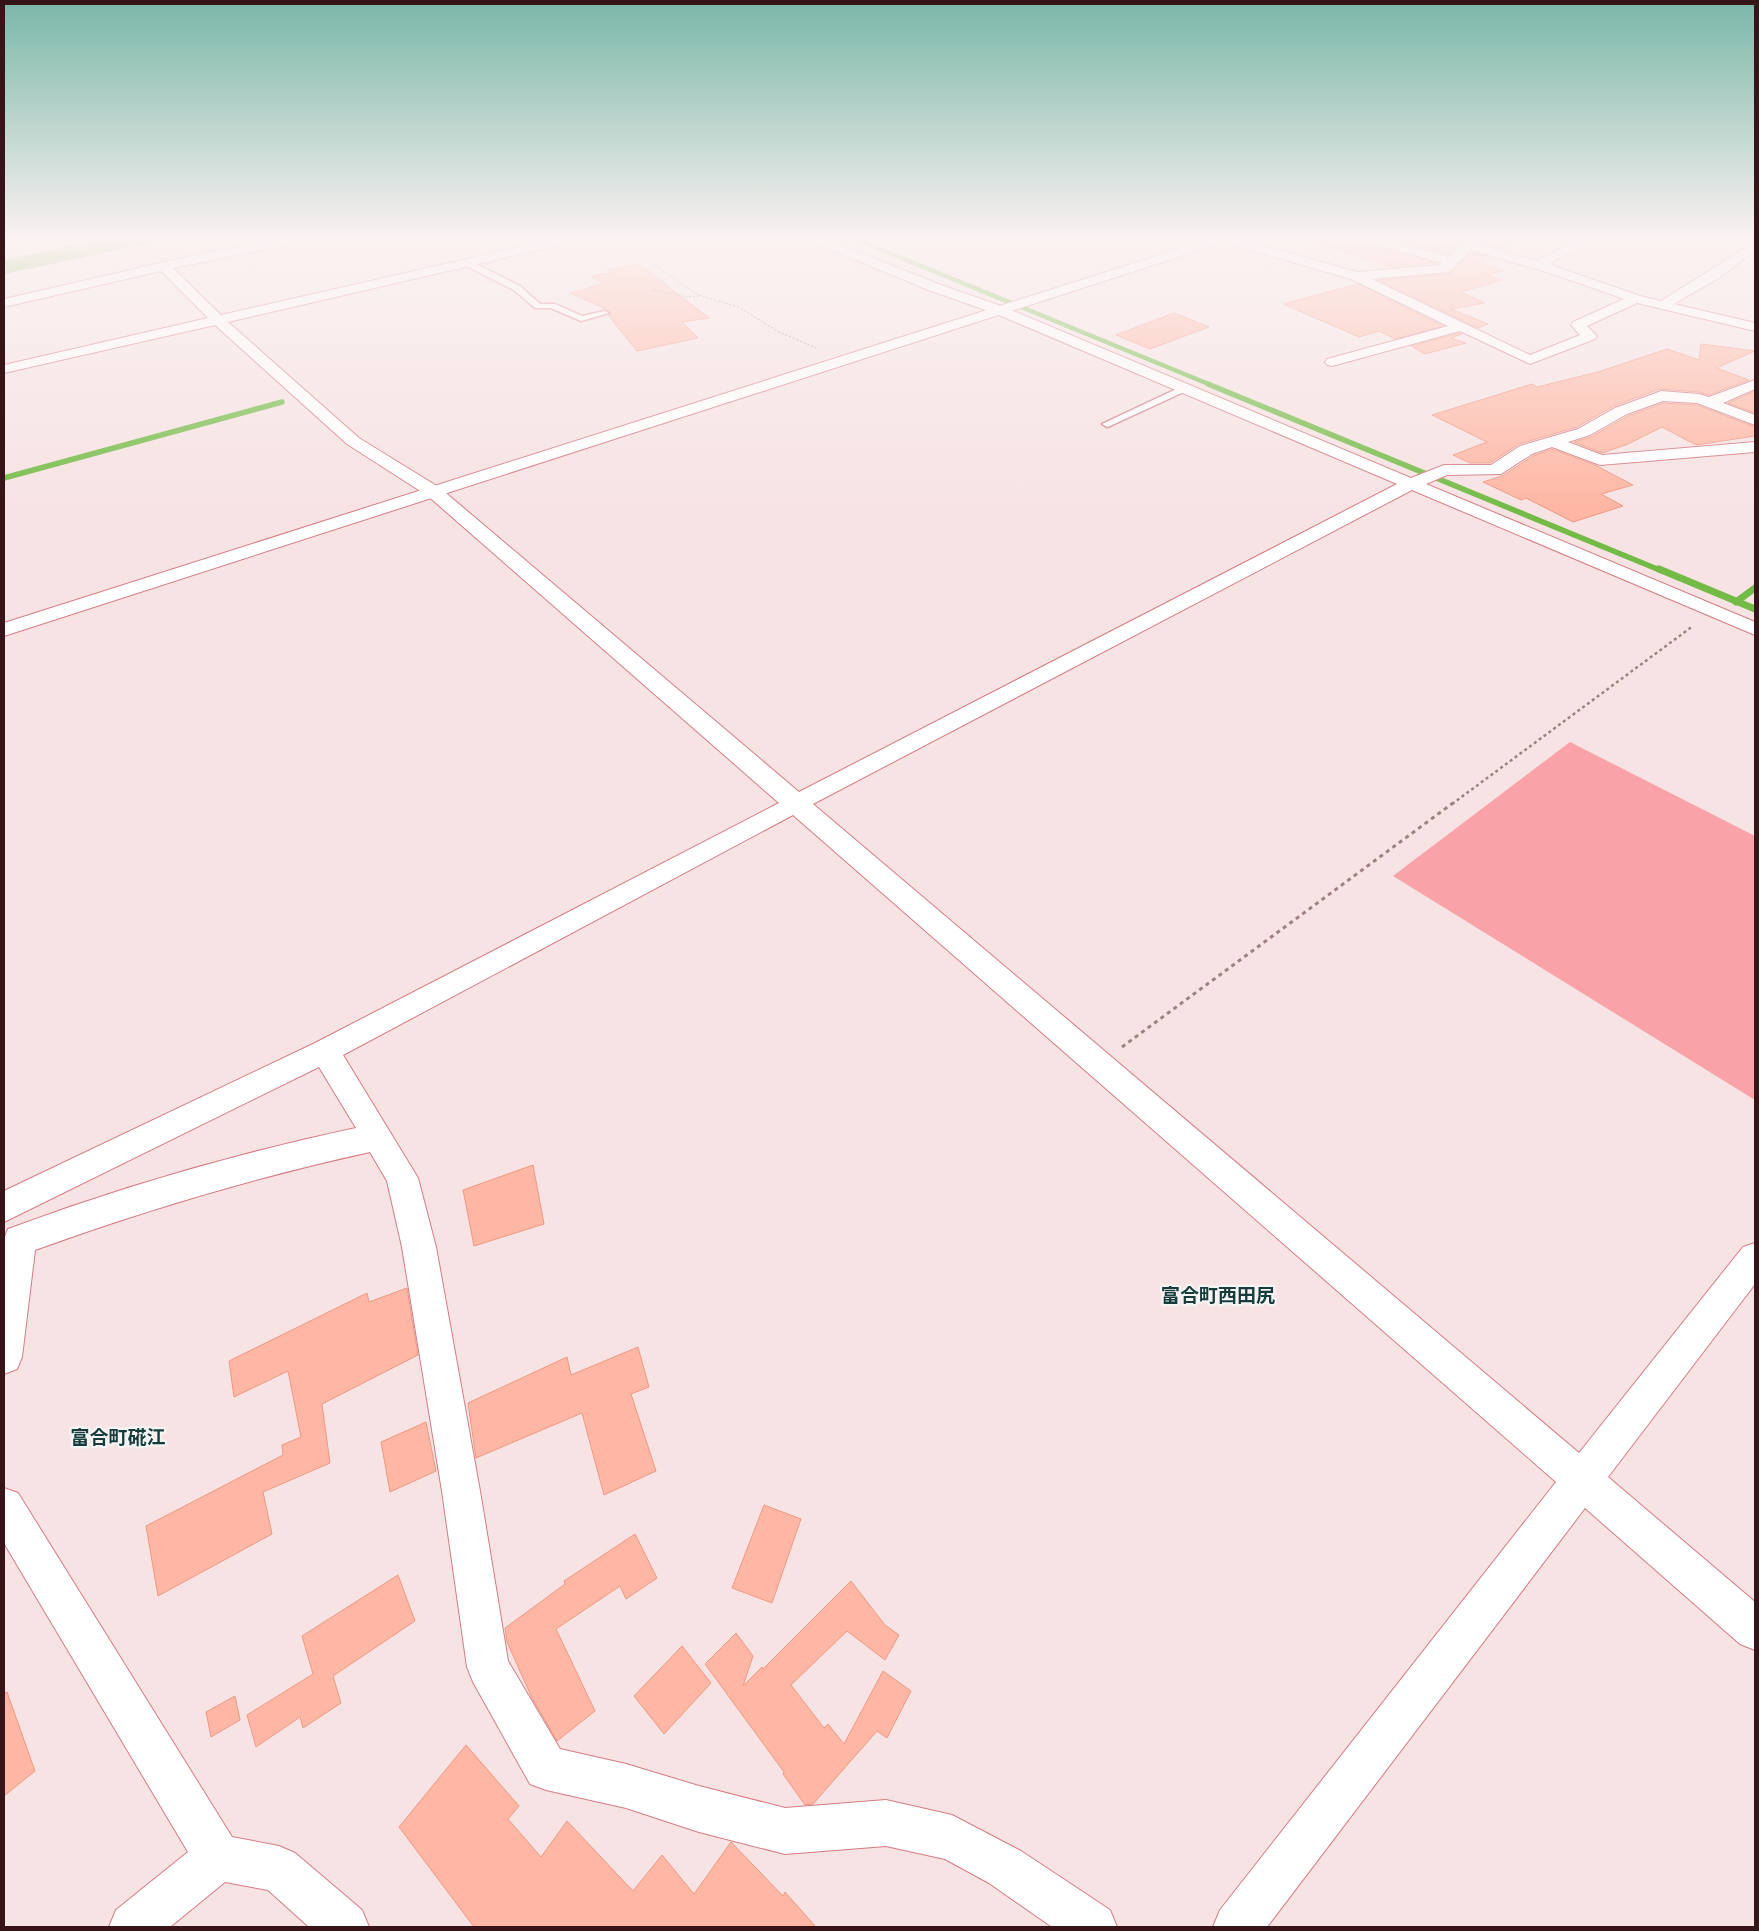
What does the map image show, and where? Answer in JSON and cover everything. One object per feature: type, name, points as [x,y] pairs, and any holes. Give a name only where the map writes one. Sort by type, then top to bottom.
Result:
[{"type":"street","points":[[4,369],[183,328]]},
{"type":"street","points":[[227,328],[353,441],[434,492],[797,802],[1755,1629]]},
{"type":"street","points":[[4,630],[943,328]]},
{"type":"street","points":[[1047,328],[1185,388],[1417,483],[1755,628]]},
{"type":"street","points":[[1332,362],[1456,328]]},
{"type":"street","points":[[1462,328],[1530,360],[1590,336],[1581,328]]},
{"type":"street","points":[[1711,402],[1755,384]]},
{"type":"street","points":[[9,1223],[325,1051],[797,802],[1444,470],[1495,470],[1526,450],[1584,432],[1621,411],[1661,396],[1699,399],[1711,402],[1755,420]]},
{"type":"street","points":[[1552,441],[1600,460],[1755,447]]},
{"type":"street","points":[[325,1051],[402,1178],[419,1247],[461,1491],[488,1667],[546,1768],[626,1786],[699,1809],[785,1831],[886,1823],[952,1838],[1005,1867],[1093,1927]]},
{"type":"street","points":[[9,1223],[120,1204],[303,1152],[378,1137]]},
{"type":"street","points":[[4,1357],[9,1223]]},
{"type":"street","points":[[1237,1927],[1755,1258]]},
{"type":"street","points":[[4,1507],[218,1858]]},
{"type":"street","points":[[133,1927],[218,1858],[279,1868],[345,1927]]},
{"type":"lane","points":[[1107,424],[1185,388]]},
{"type":"path","points":[[771,328],[844,360]]},
{"type":"path","points":[[1100,1063],[1713,610]]},
{"type":"shaded area","points":[[1570,742],[1755,836],[1755,1100],[1393,876]]},
{"type":"building","points":[[619,328],[688,328],[698,338],[637,351]]},
{"type":"building","points":[[1134,328],[1206,328],[1150,349],[1116,335]]},
{"type":"building","points":[[1339,328],[1435,328],[1395,339],[1379,331],[1359,337]]},
{"type":"building","points":[[1462,334],[1451,338],[1466,343],[1425,354],[1411,346]]},
{"type":"building","points":[[1701,344],[1755,351],[1716,368],[1749,380],[1709,395],[1699,392],[1660,389],[1614,406],[1577,427],[1519,444],[1490,463],[1470,463],[1453,455],[1487,442],[1432,415],[1532,384],[1537,387],[1598,372],[1667,349],[1699,360]]},
{"type":"building","points":[[1755,391],[1755,413],[1728,403]]},
{"type":"building","points":[[1663,403],[1697,405],[1755,427],[1755,436],[1696,445],[1662,427],[1628,444],[1602,453],[1574,442],[1591,437],[1628,416]]},
{"type":"building","points":[[1552,449],[1595,465],[1633,485],[1601,494],[1623,506],[1573,522],[1526,498],[1521,500],[1483,482],[1502,476],[1533,456]]},
{"type":"building","points":[[533,1165],[544,1224],[474,1246],[463,1190]]},
{"type":"building","points":[[407,1288],[418,1355],[322,1404],[330,1463],[263,1492],[272,1534],[158,1596],[146,1526],[283,1455],[282,1445],[301,1437],[288,1371],[234,1397],[229,1361],[367,1293],[369,1302]]},
{"type":"building","points":[[638,1347],[649,1387],[631,1394],[656,1471],[604,1495],[582,1413],[476,1458],[468,1403],[567,1357],[571,1375]]},
{"type":"building","points":[[426,1422],[436,1471],[390,1492],[381,1442]]},
{"type":"building","points":[[764,1505],[801,1519],[772,1603],[732,1588]]},
{"type":"building","points":[[635,1534],[657,1578],[626,1599],[620,1586],[556,1629],[595,1711],[557,1741],[532,1698],[507,1642],[505,1628],[565,1584],[564,1581]]},
{"type":"building","points":[[398,1575],[415,1621],[333,1676],[341,1703],[303,1728],[300,1717],[256,1747],[247,1715],[313,1674],[302,1636]]},
{"type":"building","points":[[851,1581],[885,1625],[899,1635],[885,1660],[847,1631],[791,1685],[824,1728],[828,1724],[844,1744],[883,1671],[911,1691],[887,1738],[877,1731],[813,1804],[805,1805],[783,1774],[784,1772],[705,1664],[736,1633],[753,1656],[743,1686],[762,1667],[763,1669]]},
{"type":"building","points":[[682,1646],[711,1683],[664,1734],[634,1696]]},
{"type":"building","points":[[7,1692],[35,1771],[4,1796],[4,1693]]},
{"type":"building","points":[[235,1696],[240,1720],[211,1737],[206,1712]]},
{"type":"building","points":[[466,1745],[519,1806],[508,1819],[541,1857],[567,1821],[633,1891],[662,1855],[694,1894],[731,1842],[783,1896],[785,1892],[816,1927],[474,1927],[399,1827]]},
{"type":"waterway","points":[[1072,328],[1211,385]]},
{"type":"waterway","points":[[1208,384],[1662,571]]},
{"type":"waterway","points":[[4,478],[282,402]]},
{"type":"waterway","points":[[1659,569],[1737,601]]},
{"type":"waterway","points":[[1737,601],[1755,588]]},
{"type":"waterway","points":[[1737,601],[1755,609]]},
{"type":"district","name":"富合町西田尻","points":[[1218,1295]]},
{"type":"district","name":"富合町硴江","points":[[118,1437]]}]
